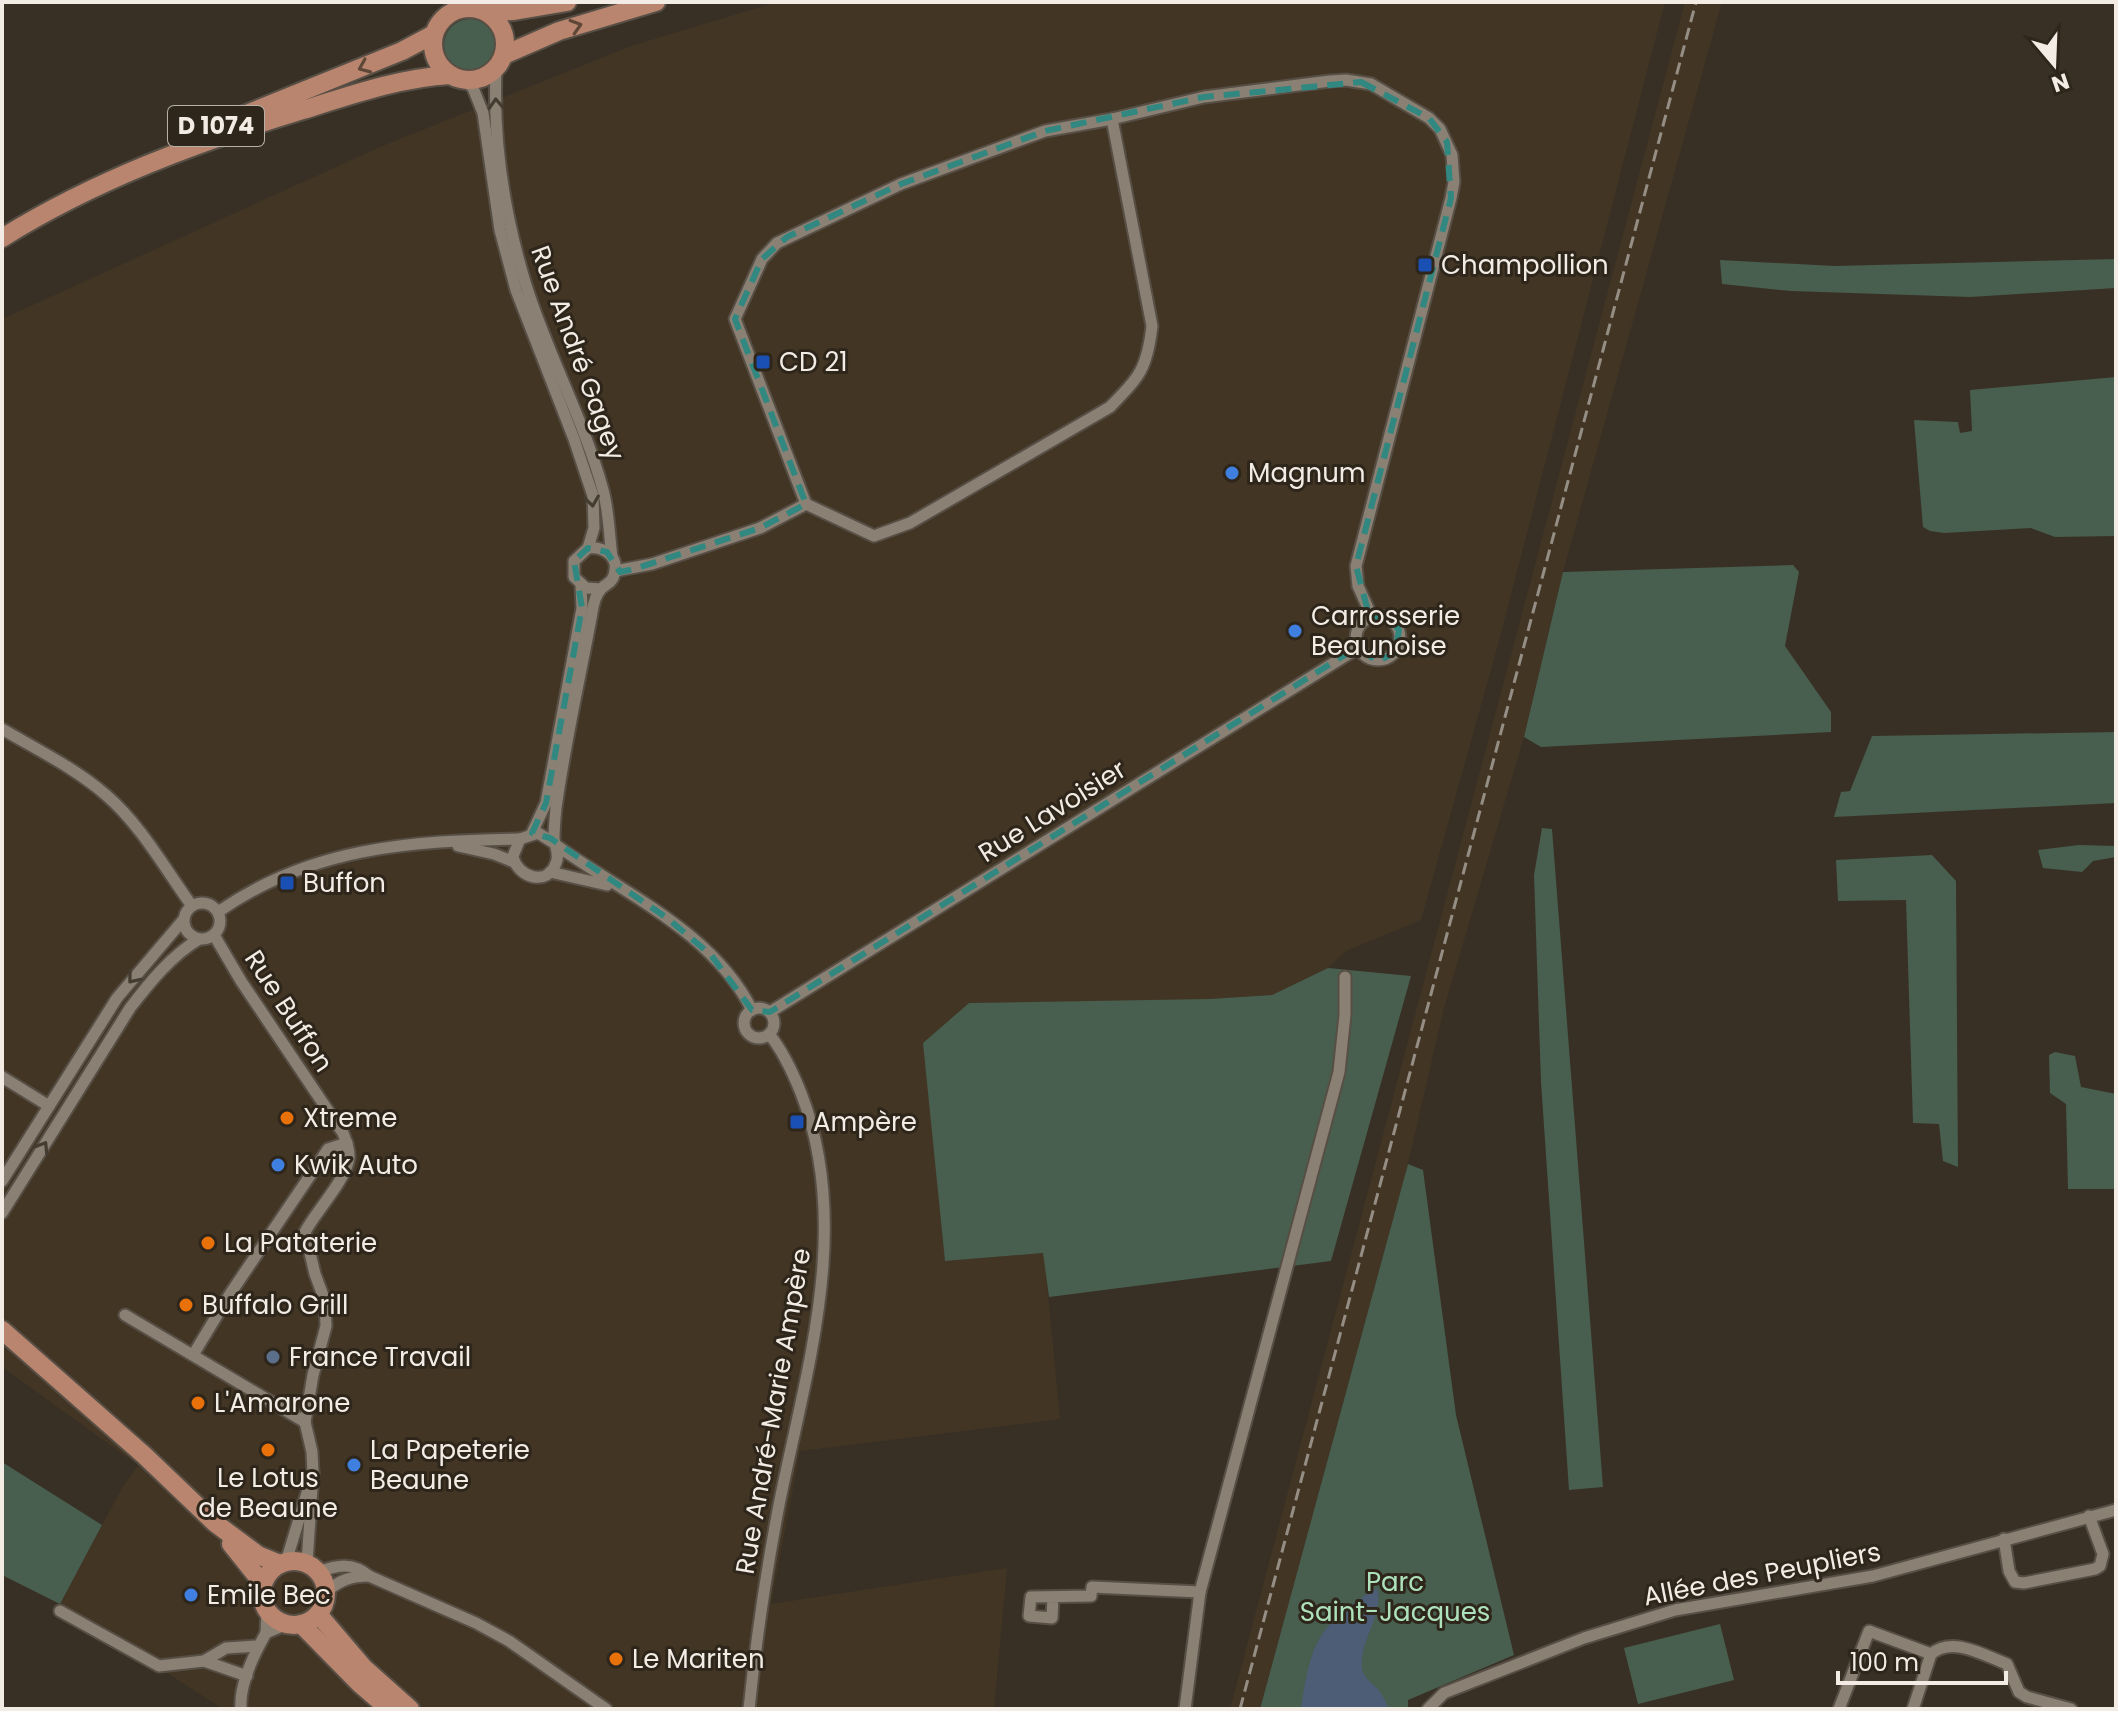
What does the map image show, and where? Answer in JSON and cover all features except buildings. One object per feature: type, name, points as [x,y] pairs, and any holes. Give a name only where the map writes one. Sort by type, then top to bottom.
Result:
[{"type":"main road","points":[[567,2],[526,10],[486,12],[474,8],[459,9],[446,16],[434,34],[435,57],[458,78],[482,78],[500,62],[559,31],[656,2]]},
{"type":"main road","points":[[486,12],[501,26],[505,35],[500,62]]},
{"type":"main road","name":"D 1074","points":[[2,228],[67,190],[141,156],[352,72],[434,34]]},
{"type":"main road","name":"D 1074","points":[[2,238],[73,198],[200,144],[381,86],[458,78]]},
{"type":"main road","points":[[2,1330],[145,1456],[215,1523],[258,1555],[313,1568],[326,1592],[318,1614],[294,1624]]},
{"type":"main road","points":[[2,1347],[53,1377]]},
{"type":"main road","points":[[215,1523],[263,1584]]},
{"type":"main road","points":[[283,1563],[267,1576],[263,1584],[263,1602],[267,1610],[279,1621],[294,1624],[389,1709]]},
{"type":"main road","points":[[318,1614],[364,1668],[410,1709]]},
{"type":"street","name":"Rue André Gagey","points":[[500,62],[501,164],[517,254],[539,322],[595,463],[608,511],[612,557]]},
{"type":"street","name":"Rue André Gagey","points":[[458,78],[473,88],[483,113],[500,230],[516,290],[593,496],[594,528],[588,548]]},
{"type":"street","points":[[1112,119],[1152,326],[1149,358],[1134,381],[1110,407],[910,523],[874,536],[806,504],[735,319],[762,259],[787,237],[901,184],[1045,131],[1204,97],[1346,80],[1371,84],[1405,102],[1440,129],[1454,169],[1451,198],[1356,566],[1358,586],[1372,617]]},
{"type":"street","points":[[615,571],[634,569],[760,528],[806,504]]},
{"type":"street","points":[[588,548],[601,549],[612,557],[615,571],[611,582],[601,589],[591,590],[581,586],[574,577],[573,566],[578,555],[588,548]]},
{"type":"street","points":[[514,862],[514,850],[546,803],[582,608],[581,586]]},
{"type":"street","points":[[550,872],[558,856],[555,844],[557,805],[592,613],[601,589]]},
{"type":"street","points":[[1372,617],[1385,617],[1395,624],[1401,636],[1398,648],[1390,657],[1378,661],[1366,657],[1358,648],[1358,629],[1372,617]]},
{"type":"street","name":"Rue Lavoisier","points":[[770,1012],[1358,648]]},
{"type":"street","points":[[2,729],[79,775],[108,797],[138,830],[192,906]]},
{"type":"street","name":"Rue André-Marie Ampère","points":[[218,912],[270,881],[328,858],[386,846],[544,835],[667,918],[711,955],[739,987],[752,1010],[745,1017],[747,1032],[755,1038],[769,1034],[796,1080],[811,1123],[823,1177],[826,1229],[820,1302],[761,1596],[749,1709]]},
{"type":"street","name":"Rue André-Marie Ampère","points":[[442,843],[494,854],[514,862],[517,869],[528,877],[540,877],[550,872],[619,888]]},
{"type":"street","points":[[2,1213],[130,1008],[180,952],[199,939],[214,935],[220,922],[218,912],[209,905],[192,906]]},
{"type":"street","points":[[2,1181],[117,998],[192,906]]},
{"type":"street","points":[[184,919],[190,934],[199,939]]},
{"type":"street","name":"Rue Buffon","points":[[214,935],[347,1143]]},
{"type":"street","points":[[1185,1709],[1200,1592],[1339,1072],[1345,977]]},
{"type":"street","points":[[752,1010],[761,1008],[770,1012],[774,1021],[769,1034]]},
{"type":"street","points":[[2,1077],[49,1106]]},
{"type":"street","points":[[193,1355],[230,1294],[328,1149],[347,1143],[349,1158],[343,1174],[305,1232],[308,1251],[325,1301],[326,1326],[305,1422],[312,1452],[313,1568],[352,1566],[487,1629],[606,1709]]},
{"type":"street","points":[[125,1315],[305,1422]]},
{"type":"street","points":[[283,1563],[313,1473]]},
{"type":"street","name":"Allée des Peupliers","points":[[1428,1709],[1444,1693],[1647,1617],[1718,1601],[1873,1576],[2116,1510]]},
{"type":"street","points":[[2004,1539],[2009,1571],[2015,1582],[2024,1583],[2095,1569],[2100,1566],[2103,1554],[2089,1516]]},
{"type":"street","points":[[326,1592],[354,1576],[369,1576]]},
{"type":"street","points":[[1053,1597],[1091,1596],[1092,1587],[1200,1592]]},
{"type":"street","points":[[241,1709],[240,1701],[251,1663],[266,1633],[267,1610]]},
{"type":"street","points":[[60,1611],[159,1666],[204,1661],[226,1648],[258,1646]]},
{"type":"street","points":[[266,1633],[294,1624]]},
{"type":"street","points":[[1839,1709],[1869,1631],[1931,1654]]},
{"type":"street","points":[[1913,1709],[1931,1654],[1940,1647],[1957,1645],[2007,1664],[2019,1692],[2063,1708]]},
{"type":"street","points":[[204,1661],[247,1676]]},
{"type":"highlighted area","points":[[1361,82],[1429,118],[1447,142],[1451,198],[1356,566],[1369,615],[1390,620],[1399,630],[1395,653],[1378,661],[1356,648],[770,1012],[752,1010],[711,955],[667,918],[550,838],[532,833],[546,803],[582,608],[574,561],[588,548],[607,552],[620,572],[634,569],[760,528],[806,504],[735,319],[762,259],[787,237],[901,184],[1045,131],[1204,97]]},
{"type":"shaded area","points":[[777,2],[1665,2],[1499,641],[1421,920],[1346,951],[1328,968],[1272,995],[1209,999],[945,1261],[1044,1253],[1060,1419],[800,1451],[771,1604],[1007,1568],[994,1709],[223,1709],[60,1604],[122,1488],[138,1465],[2,1367],[2,319],[380,147],[631,46]]},
{"type":"shaded area","points":[[1685,2],[1722,2],[1563,572],[1524,737],[1444,1008],[1408,1164],[1260,1709],[1230,1709]]},
{"type":"green space","points":[[470,19],[488,27],[496,45],[488,63],[470,71],[452,63],[444,45],[452,27]]},
{"type":"green space","points":[[2116,259],[2116,288],[1970,297],[1791,291],[1722,284],[1720,260],[1835,266]]},
{"type":"green space","points":[[2116,377],[2116,536],[2055,537],[2031,528],[1944,533],[1923,527],[1914,420],[1958,422],[1960,433],[1972,431],[1970,390]]},
{"type":"green space","points":[[1793,565],[1799,572],[1785,646],[1831,712],[1831,732],[1541,747],[1524,737],[1563,572]]},
{"type":"green space","points":[[2116,732],[2116,803],[1834,817],[1841,792],[1850,791],[1872,736]]},
{"type":"green space","points":[[1542,828],[1552,829],[1603,1487],[1569,1490],[1541,1082],[1534,875]]},
{"type":"green space","points":[[2079,845],[2116,846],[2116,857],[2093,861],[2082,872],[2043,868],[2038,850]]},
{"type":"green space","points":[[1932,855],[1956,881],[1958,1167],[1943,1161],[1939,1124],[1913,1123],[1906,900],[1838,901],[1836,860]]},
{"type":"green space","points":[[1328,968],[1411,976],[1331,1261],[1049,1297],[1043,1253],[945,1261],[923,1043],[969,1003],[1272,995]]},
{"type":"green space","points":[[2055,1052],[2075,1056],[2081,1087],[2116,1094],[2116,1189],[2068,1189],[2066,1104],[2050,1093],[2049,1055]]},
{"type":"green space","name":"Parc Saint-Jacques","points":[[1408,1164],[1423,1170],[1456,1415],[1514,1655],[1408,1700],[1408,1709],[1260,1709]]},
{"type":"green space","points":[[2,1462],[102,1525],[60,1604],[2,1575]]},
{"type":"green space","points":[[1720,1624],[1734,1680],[1638,1704],[1624,1648]]},
{"type":"water","points":[[1377,1588],[1378,1608],[1364,1647],[1362,1668],[1389,1709],[1301,1709],[1309,1667],[1321,1637],[1342,1613]]},
{"type":"railway","points":[[1240,1709],[1696,2]]},
{"type":"place","name":"Champollion","points":[[1425,265]]},
{"type":"place","name":"CD 21","points":[[763,362]]},
{"type":"place","name":"Magnum","points":[[1232,473]]},
{"type":"place","name":"Carrosserie Beaunoise","points":[[1295,631]]},
{"type":"place","name":"Buffon","points":[[287,883]]},
{"type":"place","name":"Xtreme","points":[[287,1118]]},
{"type":"place","name":"Ampère","points":[[797,1122]]},
{"type":"place","name":"Kwik Auto","points":[[278,1165]]},
{"type":"place","name":"La Pataterie","points":[[208,1243]]},
{"type":"place","name":"Buffalo Grill","points":[[186,1305]]},
{"type":"place","name":"France Travail","points":[[273,1357]]},
{"type":"place","name":"L'Amarone","points":[[198,1403]]},
{"type":"place","name":"Le Lotus de Beaune","points":[[268,1450]]},
{"type":"place","name":"La Papeterie Beaune","points":[[354,1465]]},
{"type":"place","name":"Emile Bec","points":[[191,1595]]},
{"type":"place","name":"Le Mariten","points":[[616,1659]]}]
